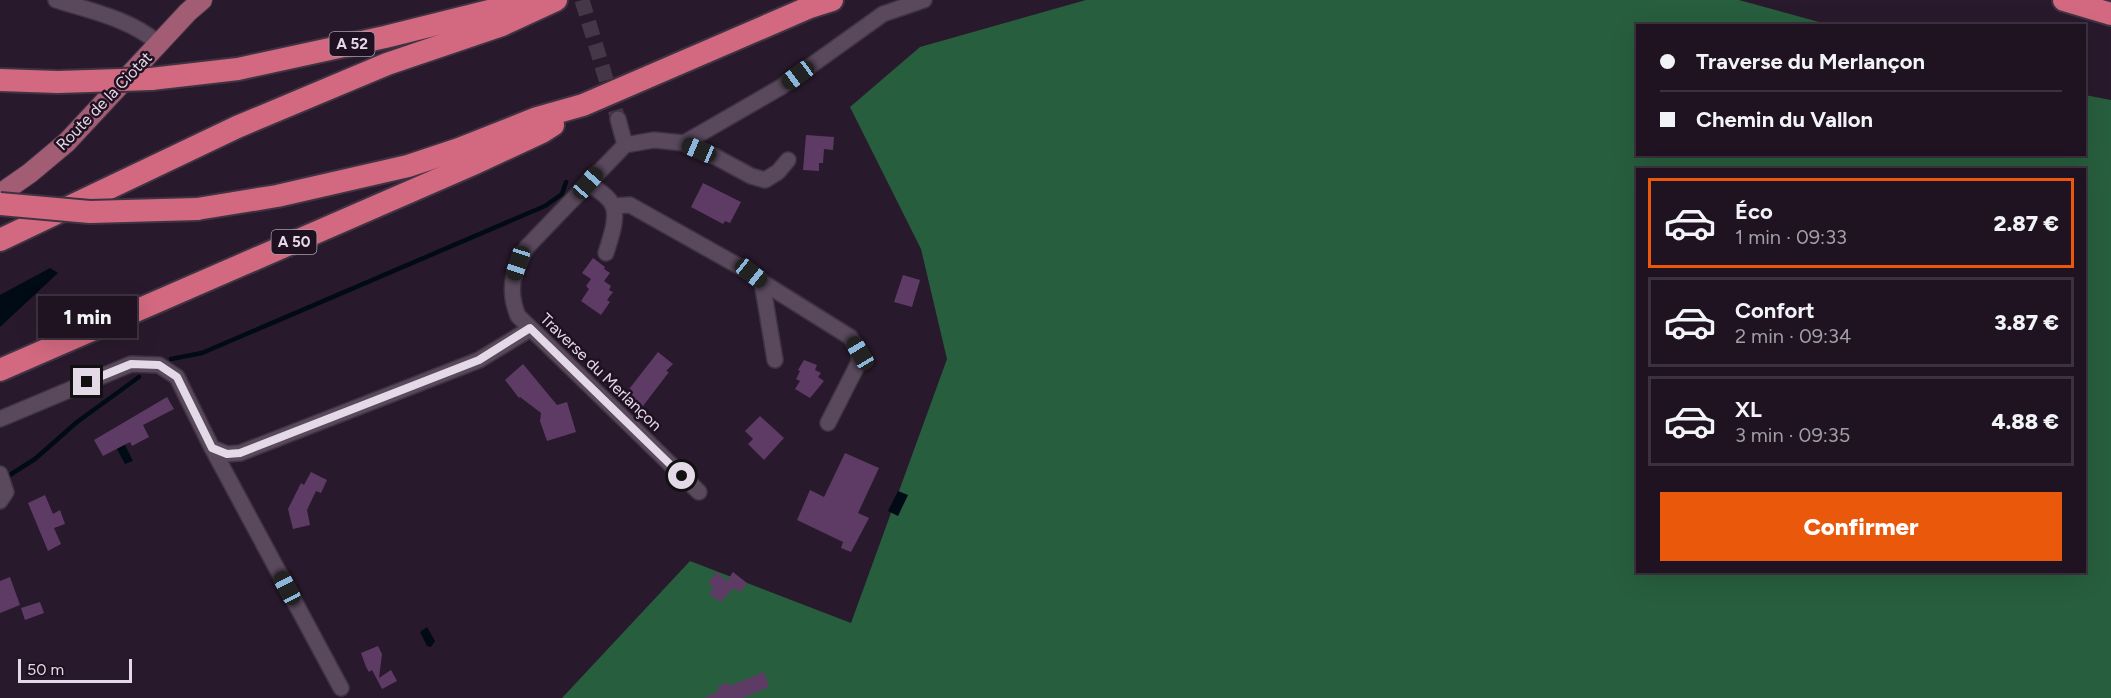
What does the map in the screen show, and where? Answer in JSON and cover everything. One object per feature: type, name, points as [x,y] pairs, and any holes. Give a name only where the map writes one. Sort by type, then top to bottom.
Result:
[{"type":"highway","name":"A 50","points":[[0,370],[471,165],[542,132],[583,105],[810,7],[832,0]]},
{"type":"highway","points":[[2064,0],[2111,14]]},
{"type":"highway","points":[[0,240],[237,127],[387,64],[502,25],[554,1]]},
{"type":"highway","name":"A 52","points":[[0,80],[58,82],[151,79],[238,69],[385,37],[501,8],[554,1]]},
{"type":"highway","points":[[0,204],[90,212],[197,209],[277,196],[408,166],[459,149],[537,118],[583,105]]},
{"type":"main road","name":"Route de la Ciotat","points":[[0,194],[30,173],[67,142],[188,12],[202,0]]},
{"type":"street","points":[[56,0],[112,17],[159,43]]},
{"type":"street","points":[[684,143],[781,87],[883,14],[924,0]]},
{"type":"street","points":[[618,119],[625,145],[654,140],[684,143],[751,176],[765,180],[778,172],[788,160]]},
{"type":"street","name":"Traverse du Merlançon","points":[[625,145],[527,247],[513,276],[513,303],[518,316],[699,492]]},
{"type":"street","points":[[588,183],[607,198],[613,206],[613,223],[606,253]]},
{"type":"street","points":[[613,206],[630,205],[751,273],[850,337],[860,353],[858,364],[828,423]]},
{"type":"street","points":[[762,282],[774,360]]},
{"type":"street","points":[[212,448],[227,454],[240,453],[479,360],[530,328]]},
{"type":"street","points":[[0,419],[131,364],[159,365],[177,377],[212,448],[341,688]]},
{"type":"green space","points":[[1086,0],[1739,0],[1826,24],[1636,24],[1636,156],[2086,156],[2086,95],[2111,100],[2111,698],[562,698],[690,561],[851,623],[947,359],[921,249],[850,107],[920,47]]},
{"type":"shaded area","points":[[50,268],[58,273],[0,327],[0,295]]},
{"type":"shaded area","points":[[124,443],[133,461],[125,464],[116,447]]},
{"type":"shaded area","points":[[898,491],[908,495],[898,516],[888,511]]},
{"type":"shaded area","points":[[427,627],[435,641],[431,647],[427,646],[420,632]]},
{"type":"building","points":[[806,135],[834,137],[833,150],[824,149],[823,163],[819,163],[819,171],[803,170]]},
{"type":"building","points":[[703,183],[741,202],[730,223],[725,221],[723,224],[691,207]]},
{"type":"building","points":[[593,258],[610,273],[604,281],[611,286],[609,290],[613,292],[607,300],[610,302],[601,315],[581,301],[589,289],[586,286],[591,279],[582,273]]},
{"type":"building","points":[[903,275],[920,280],[912,307],[894,302]]},
{"type":"building","points":[[658,352],[673,364],[643,406],[626,393]]},
{"type":"building","points":[[804,360],[817,365],[815,370],[821,373],[818,377],[824,381],[810,398],[795,389],[800,381],[796,379],[800,371],[798,370]]},
{"type":"building","points":[[523,364],[557,405],[567,402],[576,432],[547,441],[540,421],[541,413],[519,398],[505,380]]},
{"type":"building","points":[[167,397],[174,409],[143,425],[149,437],[132,446],[130,442],[103,456],[94,440]]},
{"type":"building","points":[[760,416],[784,438],[764,460],[748,444],[753,439],[745,431]]},
{"type":"building","points":[[845,453],[879,468],[858,513],[869,518],[851,552],[841,548],[843,542],[797,520],[810,490],[824,497]]},
{"type":"building","points":[[311,472],[327,480],[321,493],[316,491],[307,510],[310,525],[293,529],[288,509],[301,483],[304,485]]},
{"type":"building","points":[[45,495],[53,514],[60,510],[65,524],[54,528],[61,544],[48,551],[28,503]]},
{"type":"building","points":[[716,572],[727,581],[733,572],[747,583],[741,592],[733,588],[721,602],[709,594],[714,587],[708,584]]},
{"type":"building","points":[[10,577],[20,605],[0,613],[0,581]]},
{"type":"building","points":[[40,602],[44,613],[25,620],[21,608]]},
{"type":"building","points":[[378,646],[382,654],[379,678],[391,670],[397,681],[382,689],[372,670],[369,672],[366,667],[361,653]]},
{"type":"building","points":[[764,672],[769,687],[742,698],[703,698],[719,691],[717,687],[728,682],[730,686]]},
{"type":"waterway","points":[[171,359],[202,353],[545,206],[562,194],[566,182]]},
{"type":"waterway","points":[[5,478],[35,459],[77,422],[139,377]]},
{"type":"tunnel","points":[[582,0],[618,119]]},
{"type":"route","points":[[87,382],[131,364],[159,365],[177,377],[212,448],[227,454],[240,453],[479,360],[530,328],[682,476]]}]
